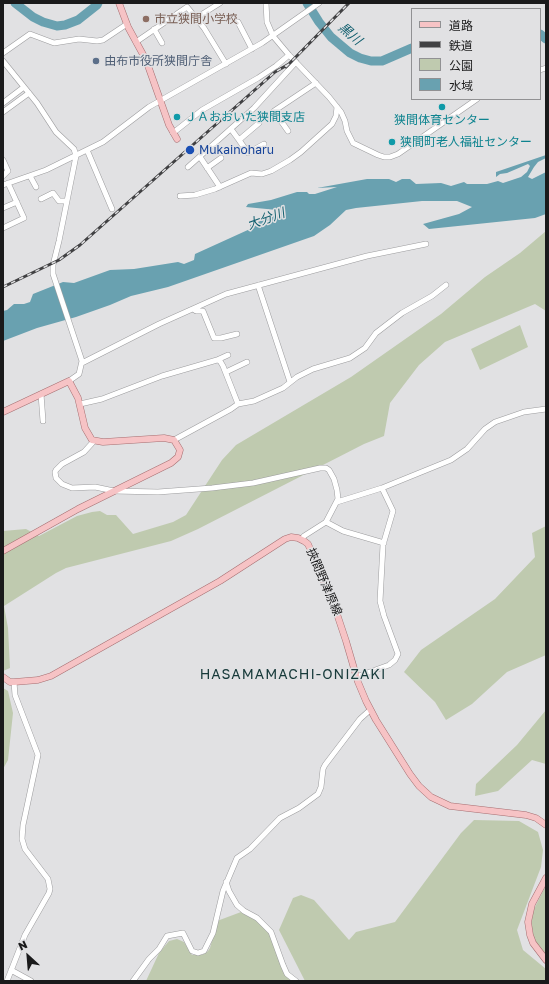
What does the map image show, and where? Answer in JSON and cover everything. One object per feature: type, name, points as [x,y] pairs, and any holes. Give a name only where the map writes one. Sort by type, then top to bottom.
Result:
[{"type":"main road","points":[[119,3],[126,24],[146,60],[173,133],[178,139]]},
{"type":"main road","points":[[3,412],[69,381],[80,404],[86,431],[94,441],[103,442],[164,438],[174,440],[180,450],[178,457],[175,460],[78,509],[3,552]]},
{"type":"main road","name":"挾間野津原線","points":[[3,677],[10,682],[14,682],[38,680],[51,676],[220,581],[285,539],[293,537],[308,544],[334,605],[356,677],[370,710],[419,786],[431,797],[456,808],[526,816],[536,818],[546,825]]},
{"type":"main road","points":[[546,878],[532,904],[528,922],[533,944],[546,960]]},
{"type":"street","points":[[196,18],[220,3]]},
{"type":"street","points":[[266,3],[267,22],[273,36],[337,107],[345,121],[347,132],[353,143],[384,157],[390,157],[398,154],[476,100]]},
{"type":"street","points":[[3,228],[24,218],[17,202],[6,184],[30,176],[76,156],[103,142],[145,110],[252,49],[319,3]]},
{"type":"street","points":[[136,42],[186,7],[196,18],[226,64]]},
{"type":"street","points":[[238,22],[252,49]]},
{"type":"street","points":[[3,53],[30,34],[51,43],[79,39],[97,41],[103,40],[126,24]]},
{"type":"street","points":[[154,29],[162,43]]},
{"type":"street","points":[[173,133],[202,110],[258,78],[289,55]]},
{"type":"street","points":[[3,61],[37,103],[56,132],[74,150],[76,156],[53,265],[55,281],[81,355],[82,363],[79,374],[69,381]]},
{"type":"street","points":[[188,167],[254,108],[296,62]]},
{"type":"street","points":[[288,131],[274,111],[316,83]]},
{"type":"street","points":[[3,103],[24,86]]},
{"type":"street","points":[[3,112],[29,93]]},
{"type":"street","points":[[180,196],[195,196],[220,187],[250,173],[262,174],[271,171],[290,160],[334,121],[337,107]]},
{"type":"street","points":[[239,140],[259,124]]},
{"type":"street","points":[[231,129],[248,153],[264,144]]},
{"type":"street","points":[[87,150],[112,209]]},
{"type":"street","points":[[200,157],[220,187]]},
{"type":"street","points":[[207,168],[221,158]]},
{"type":"street","points":[[3,160],[8,171],[3,176]]},
{"type":"street","points":[[30,176],[36,187]]},
{"type":"street","points":[[41,199],[53,193],[59,201],[67,201]]},
{"type":"street","points":[[3,208],[17,202]]},
{"type":"street","points":[[82,363],[226,294],[367,256],[426,244]]},
{"type":"street","points":[[258,285],[290,382]]},
{"type":"street","points":[[174,440],[238,404],[254,401],[283,388],[297,377],[313,369],[350,358],[365,348],[376,333],[402,312],[432,296],[446,285]]},
{"type":"street","points":[[193,309],[196,311],[203,311],[214,338],[237,334]]},
{"type":"street","points":[[80,404],[102,399],[162,376],[217,360],[228,355]]},
{"type":"street","points":[[217,360],[220,361],[226,372],[238,404]]},
{"type":"street","points":[[226,372],[247,362]]},
{"type":"street","points":[[41,394],[43,421]]},
{"type":"street","points":[[336,502],[382,488],[451,460],[467,449],[485,429],[496,422],[524,412],[546,409]]},
{"type":"street","points":[[94,441],[84,452],[62,464],[55,472],[56,478],[60,483],[67,487],[75,488],[97,487],[114,491],[158,492],[253,483],[320,468],[326,468],[329,470],[334,479],[338,498],[326,522],[304,536],[302,540]]},
{"type":"street","points":[[356,677],[389,665],[395,660],[398,654],[380,602],[384,543],[393,511],[382,488]]},
{"type":"street","points":[[326,522],[343,531],[384,543]]},
{"type":"street","points":[[7,981],[25,935],[50,889],[48,879],[25,849],[22,839],[23,825],[38,755],[16,695],[14,682]]},
{"type":"street","points":[[133,981],[149,959],[159,949],[167,936],[183,933],[192,951],[198,953],[204,951],[213,932],[220,899],[226,882],[237,858],[248,851],[280,818],[299,808],[318,794],[321,787],[323,769],[325,765],[360,719],[370,710]]},
{"type":"street","points":[[226,882],[233,899],[238,905],[244,911],[257,918],[271,932],[283,965],[288,974],[296,981]]},
{"type":"street","points":[[11,970],[32,981]]},
{"type":"green space","points":[[546,231],[546,311],[535,304],[445,342],[419,365],[390,403],[384,436],[364,444],[198,529],[171,541],[66,568],[4,606],[8,628],[10,668],[3,671],[3,531],[26,529],[39,536],[77,516],[100,511],[107,515],[116,515],[133,534],[173,522],[186,515],[222,460],[236,445],[351,377],[441,314],[485,277],[520,253]]},
{"type":"green space","points":[[520,325],[528,347],[480,370],[471,349]]},
{"type":"green space","points":[[546,526],[546,655],[507,672],[472,704],[446,720],[435,702],[404,672],[421,650],[495,599],[535,557],[532,533]]},
{"type":"green space","points":[[3,688],[8,691],[13,713],[8,760],[3,769]]},
{"type":"green space","points":[[546,710],[546,764],[532,760],[498,791],[475,796],[476,784],[517,745]]},
{"type":"green space","points":[[474,820],[519,821],[538,832],[543,850],[541,867],[517,930],[523,950],[546,969],[546,981],[305,981],[279,930],[293,898],[301,895],[314,900],[349,940],[356,932],[395,922],[461,833]]},
{"type":"green space","points":[[546,885],[546,956],[539,950],[531,925],[533,911]]},
{"type":"green space","points":[[241,912],[266,926],[285,969],[296,981],[146,981],[159,953],[169,941],[177,939],[184,942],[192,955],[202,955],[210,948],[217,921]]},
{"type":"water","name":"大分川","points":[[546,155],[546,158],[538,162],[528,177],[532,179],[546,172],[546,214],[535,218],[429,229],[423,224],[459,214],[472,207],[457,201],[422,201],[346,210],[330,225],[314,236],[168,287],[131,296],[76,317],[37,328],[3,341],[3,311],[7,310],[14,304],[24,304],[30,302],[33,294],[63,282],[74,283],[110,270],[134,269],[178,262],[184,264],[194,260],[195,254],[250,229],[250,225],[268,218],[277,210],[246,207],[248,204],[271,200],[297,192],[315,194],[337,187],[317,188],[367,179],[389,179],[396,182],[402,179],[410,179],[416,184],[441,183],[451,186],[464,182],[467,184],[487,184],[498,181],[503,183],[521,177],[527,172],[530,166],[528,164],[507,173],[500,174],[496,177],[496,172]]},
{"type":"waterway","name":"黒川","points":[[15,3],[33,17],[57,26],[65,25],[78,20],[98,3]]},
{"type":"waterway","name":"黒川","points":[[307,3],[331,37],[350,53],[360,58],[371,61],[382,61],[411,48]]},
{"type":"waterway","name":"黒川","points":[[541,35],[546,39]]},
{"type":"railway","points":[[286,67],[349,3]]},
{"type":"railway","points":[[3,287],[59,260],[80,245],[275,72],[289,64]]},
{"type":"place","name":"市立狭間小学校","points":[[146,19]]},
{"type":"place","name":"由布市役所狭間庁舎","points":[[96,61]]},
{"type":"place","name":"狭間体育センター","points":[[442,107]]},
{"type":"place","name":"ＪＡおおいた狭間支店","points":[[177,117]]},
{"type":"place","name":"狭間町老人福祉センター","points":[[392,142]]},
{"type":"place","name":"Mukainoharu","points":[[190,150]]},
{"type":"district","name":"HASAMAMACHI-ONIZAKI","points":[[293,675]]}]
